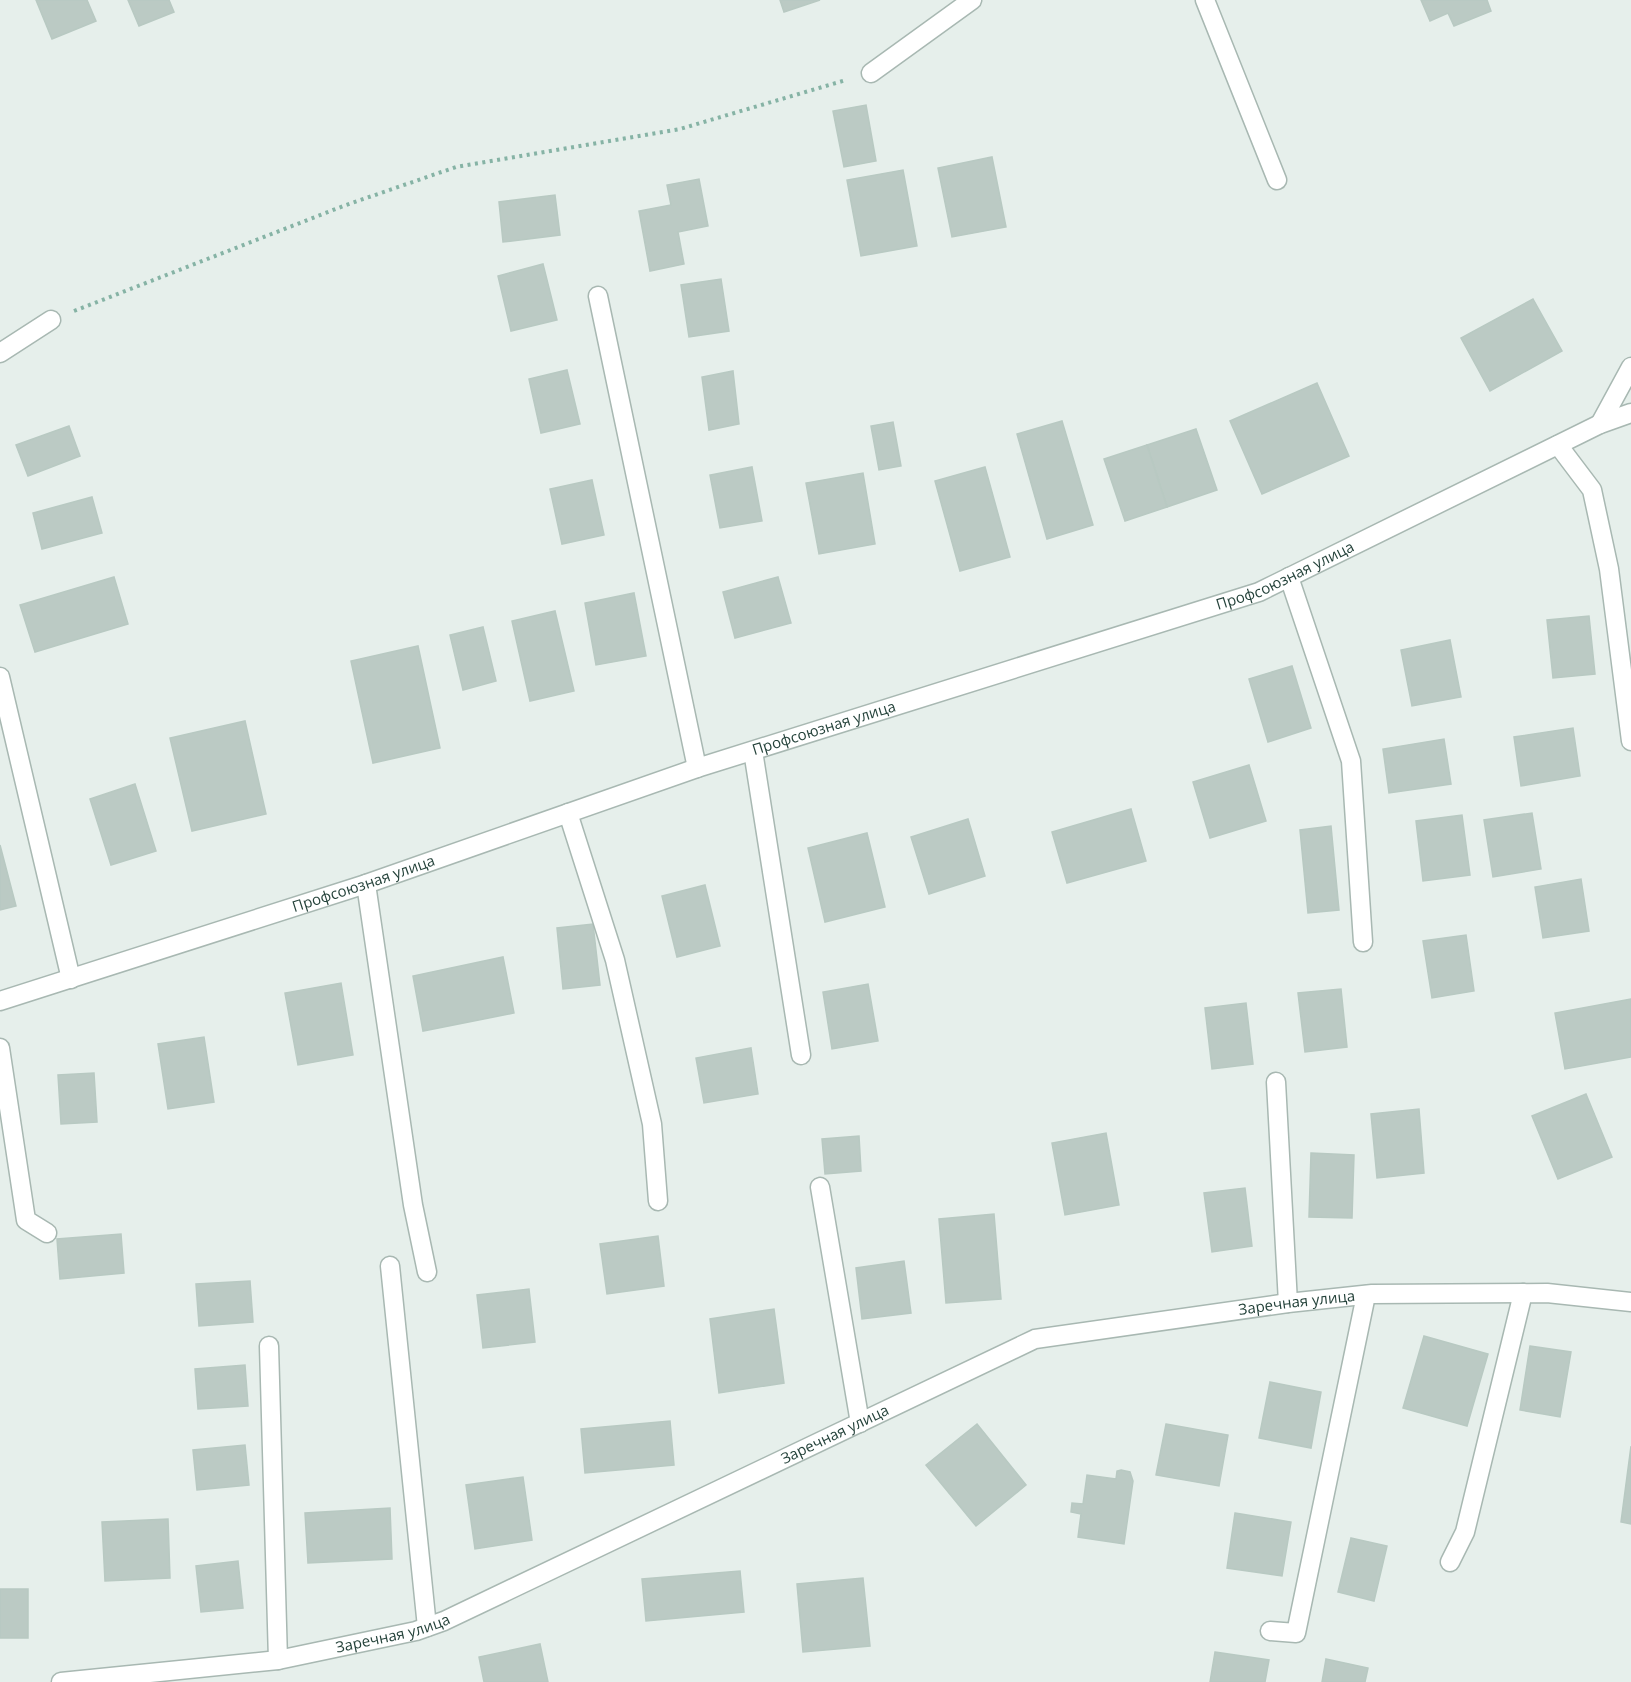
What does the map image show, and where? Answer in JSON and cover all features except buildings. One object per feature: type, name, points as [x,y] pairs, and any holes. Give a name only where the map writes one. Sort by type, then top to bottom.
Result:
[{"type":"street","points":[[871,73],[972,0]]},
{"type":"street","points":[[1205,0],[1277,180]]},
{"type":"street","points":[[598,296],[697,768]]},
{"type":"street","points":[[0,353],[51,320]]},
{"type":"street","points":[[1600,424],[1631,367]]},
{"type":"street","name":"Профсоюзная улица","points":[[0,1001],[366,884],[697,768],[1259,592],[1600,424],[1631,413]]},
{"type":"street","points":[[1558,445],[1592,490],[1609,569],[1631,741]]},
{"type":"street","points":[[1289,577],[1351,761],[1363,942]]},
{"type":"street","points":[[0,677],[71,979]]},
{"type":"street","points":[[753,751],[801,1055]]},
{"type":"street","points":[[568,813],[617,970],[652,1124],[657,1201]]},
{"type":"street","points":[[366,884],[413,1205],[427,1272]]},
{"type":"street","points":[[0,1048],[26,1220],[47,1233]]},
{"type":"street","points":[[1276,1082],[1287,1303]]},
{"type":"street","points":[[820,1187],[860,1423]]},
{"type":"street","points":[[390,1266],[427,1626]]},
{"type":"street","points":[[1450,1562],[1466,1532],[1523,1293]]},
{"type":"street","name":"Заречная улица","points":[[61,1682],[278,1660],[416,1631],[444,1621],[1035,1339],[1287,1303],[1366,1295],[1547,1293],[1631,1302]]},
{"type":"street","points":[[1270,1631],[1296,1633],[1366,1295]]},
{"type":"street","points":[[269,1346],[278,1660]]},
{"type":"path","points":[[51,320],[346,205],[456,167],[680,129],[871,73]]}]
